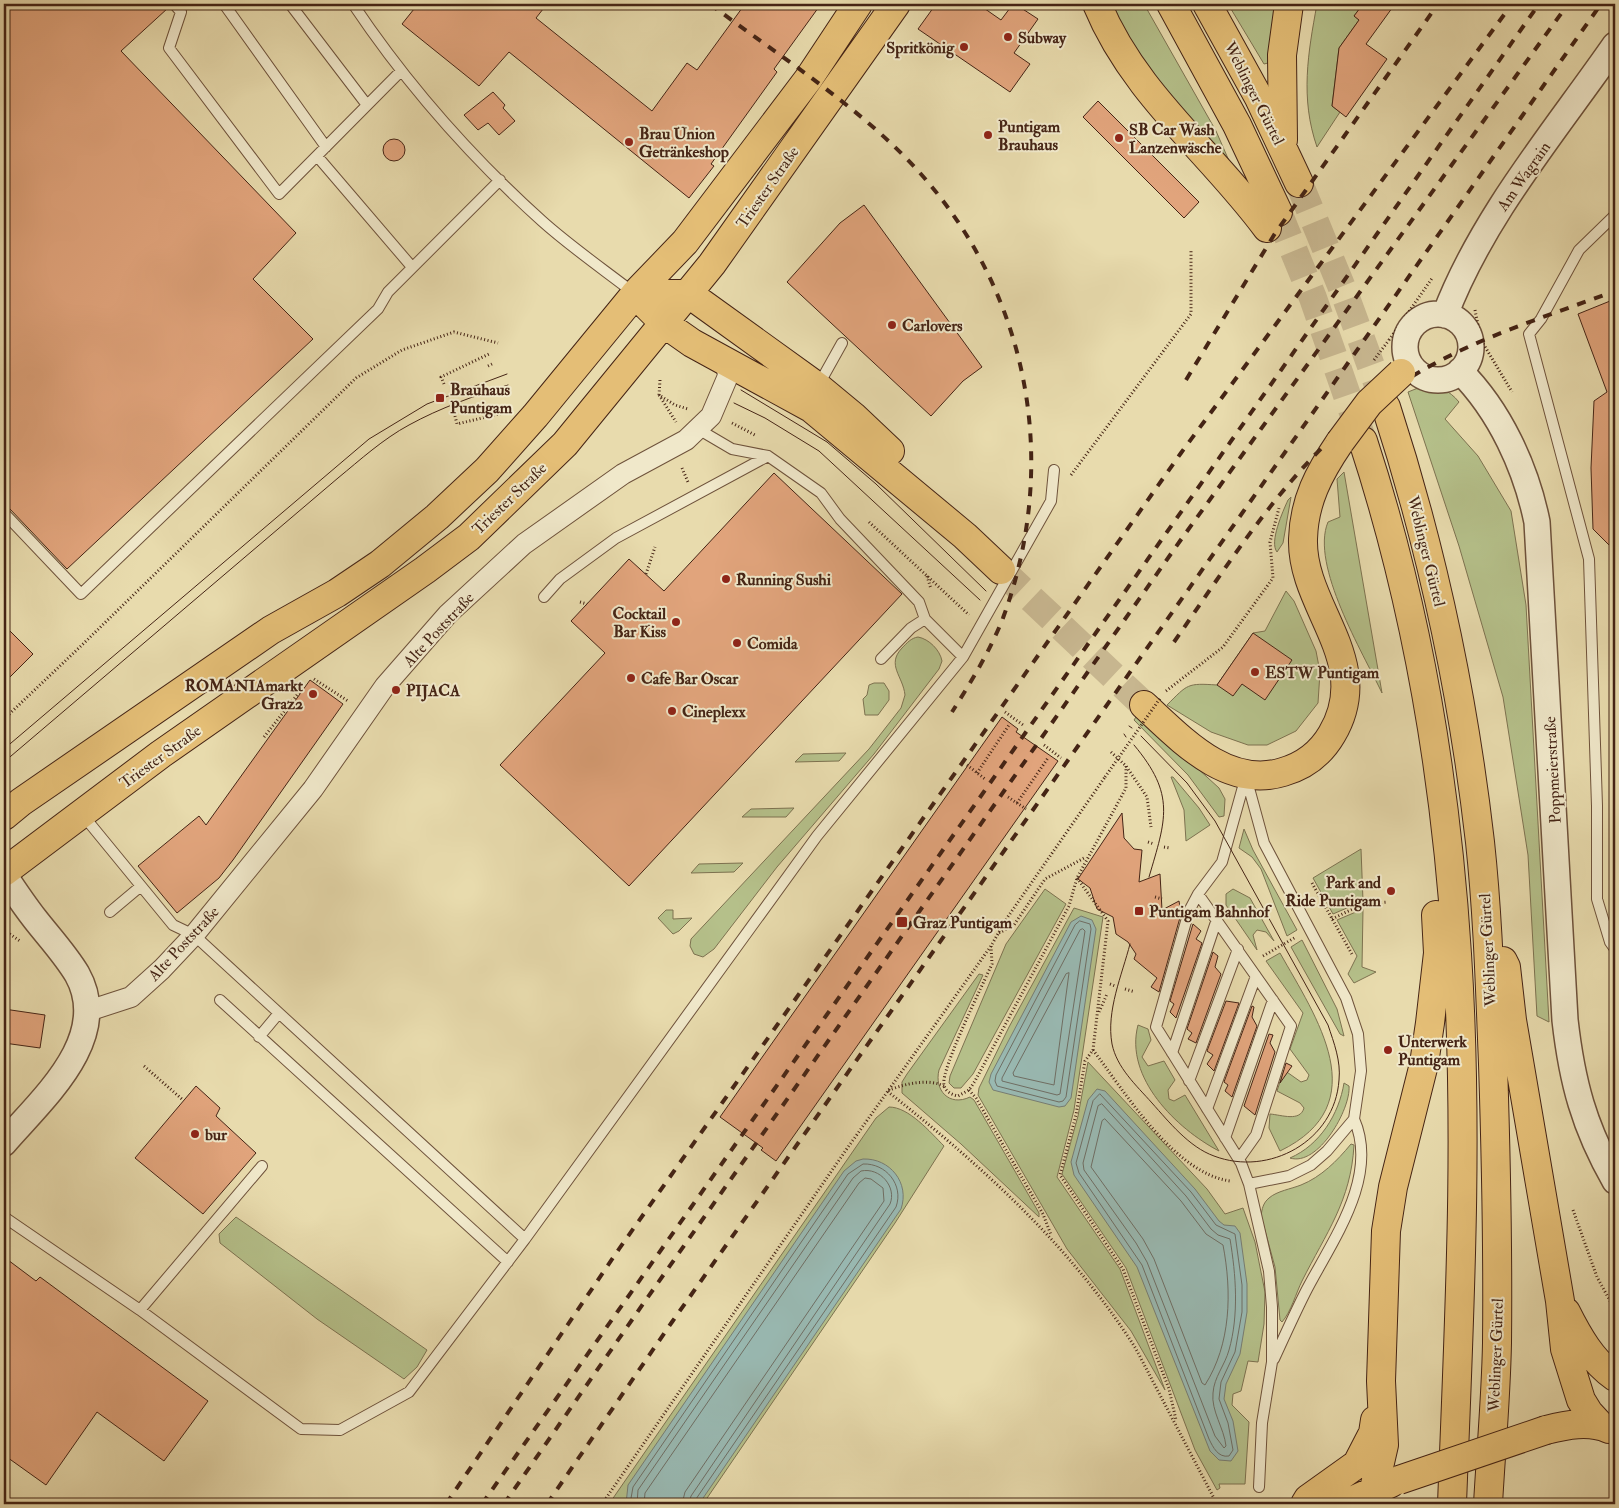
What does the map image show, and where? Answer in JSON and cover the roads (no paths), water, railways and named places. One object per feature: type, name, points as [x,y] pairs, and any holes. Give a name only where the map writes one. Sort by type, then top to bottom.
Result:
[{"type":"main road","name":"Triester Straße","points":[[4,816],[21,802],[271,630],[337,592],[380,564],[422,530],[488,470],[548,401],[635,294],[685,242],[809,78],[858,4]]},
{"type":"main road","name":"Triester Straße","points":[[4,874],[81,813],[161,754],[425,570],[469,537],[565,444],[689,294],[755,206],[896,4]]},
{"type":"main road","name":"Weblinger Gürtel","points":[[1097,4],[1116,42],[1150,94],[1240,193],[1272,220],[1217,88],[1171,4]]},
{"type":"main road","name":"Weblinger Gürtel","points":[[1207,4],[1234,51],[1283,146],[1299,183]]},
{"type":"main road","points":[[1283,146],[1282,55],[1289,4]]},
{"type":"main road","points":[[635,294],[689,294],[818,387],[852,416],[944,504],[965,536]]},
{"type":"main road","points":[[635,294],[665,324],[726,363],[811,408],[965,536],[1001,570]]},
{"type":"main road","points":[[1153,701],[1193,748],[1226,769],[1246,776],[1274,775],[1288,771],[1310,759],[1330,739],[1342,713],[1345,681],[1332,629],[1307,573],[1303,540],[1308,503],[1312,489],[1351,441],[1369,403],[1406,370]]},
{"type":"main road","name":"Weblinger Gürtel","points":[[1386,407],[1424,534],[1452,658],[1473,787],[1487,937],[1495,1135],[1497,1345],[1488,1504]]},
{"type":"main road","name":"Weblinger Gürtel","points":[[1351,441],[1384,511],[1416,641],[1436,756],[1457,954],[1461,1089],[1461,1237],[1452,1504]]},
{"type":"main road","points":[[1374,1489],[1384,1445],[1381,1381],[1386,1231],[1393,1187],[1424,1064],[1434,997],[1438,953],[1434,874],[1443,810]]},
{"type":"main road","points":[[1487,937],[1506,967],[1516,1050],[1560,1301],[1565,1349],[1573,1375],[1589,1413],[1608,1428]]},
{"type":"main road","points":[[1560,1301],[1584,1346],[1615,1377]]},
{"type":"main road","points":[[1305,1504],[1308,1499],[1357,1464],[1372,1433],[1381,1381]]},
{"type":"main road","points":[[1345,1504],[1374,1489],[1546,1430],[1575,1424],[1608,1428]]},
{"type":"street","name":"Am Wagrain","points":[[1445,315],[1469,263],[1498,213],[1615,46]]},
{"type":"street","points":[[1428,315],[1445,315],[1460,322],[1470,337],[1470,353],[1460,371],[1445,379],[1433,380],[1406,370],[1404,346],[1410,320],[1428,315]]},
{"type":"street","name":"Alte Poststraße","points":[[88,1011],[131,997],[162,969],[194,935],[314,788],[385,686],[448,614],[524,544],[623,474],[686,440],[711,416],[728,376],[726,363]]},
{"type":"street","name":"Poppmeierstraße","points":[[1460,371],[1472,383],[1505,435],[1531,491],[1537,522],[1565,1020],[1570,1067],[1583,1114],[1615,1181]]},
{"type":"street","points":[[4,874],[69,961],[78,976],[88,1011],[83,1038],[70,1062],[46,1097],[4,1143]]},
{"type":"lane","points":[[174,4],[181,12],[169,48],[279,194],[401,71]]},
{"type":"lane","points":[[224,4],[326,147]]},
{"type":"lane","points":[[290,4],[367,105]]},
{"type":"lane","points":[[353,4],[401,71],[444,121],[500,180],[567,242],[635,294]]},
{"type":"lane","points":[[317,156],[412,267]]},
{"type":"lane","points":[[4,513],[81,594],[378,309],[388,292],[500,180]]},
{"type":"lane","points":[[1615,215],[1579,250],[1541,319],[1530,334],[1589,559],[1597,806],[1597,899],[1610,942],[1615,949]]},
{"type":"lane","points":[[818,387],[842,343]]},
{"type":"lane","points":[[698,429],[732,449],[768,456],[822,493],[840,519],[919,602],[925,619],[963,657]]},
{"type":"lane","points":[[544,597],[560,579],[616,538],[768,456]]},
{"type":"lane","points":[[4,1217],[140,1310],[301,1430],[340,1430],[409,1392],[525,1239],[817,836],[963,657],[1051,501],[1054,470]]},
{"type":"lane","points":[[881,660],[911,628],[925,619]]},
{"type":"lane","points":[[1246,776],[1222,862],[1198,894],[1189,911],[1156,1026],[1239,1159],[1248,1184],[1269,1271],[1272,1307],[1272,1362],[1262,1423],[1259,1487]]},
{"type":"lane","points":[[1246,776],[1264,843],[1346,998],[1358,1034],[1361,1071],[1354,1119],[1360,1134],[1361,1150],[1356,1186],[1346,1214],[1304,1294],[1272,1362]]},
{"type":"lane","points":[[81,813],[173,925],[194,935],[369,1093],[525,1239]]},
{"type":"lane","points":[[110,912],[141,886]]},
{"type":"lane","points":[[1198,894],[1291,1026],[1256,1135],[1239,1159]]},
{"type":"lane","points":[[1172,1053],[1217,919]]},
{"type":"lane","points":[[1189,1081],[1238,949]]},
{"type":"lane","points":[[1207,1109],[1256,976]]},
{"type":"lane","points":[[220,1000],[508,1262]]},
{"type":"lane","points":[[1225,1138],[1273,1000]]},
{"type":"lane","points":[[259,1037],[279,1013]]},
{"type":"lane","points":[[1248,1184],[1289,1176],[1311,1165],[1328,1151],[1354,1119]]},
{"type":"lane","points":[[140,1310],[262,1166]]},
{"type":"water","points":[[1081,916],[1092,920],[1096,929],[1071,1098],[1065,1106],[1059,1107],[993,1090],[989,1082],[991,1074],[1071,922]]},
{"type":"water","points":[[1097,1089],[1105,1091],[1195,1189],[1219,1221],[1224,1225],[1235,1226],[1240,1233],[1247,1284],[1247,1312],[1240,1354],[1226,1384],[1224,1399],[1233,1421],[1238,1451],[1231,1461],[1219,1460],[1210,1451],[1137,1267],[1074,1175],[1071,1162],[1088,1100]]},
{"type":"water","points":[[863,1159],[882,1163],[896,1174],[903,1190],[901,1209],[699,1504],[626,1504],[628,1485],[844,1171],[856,1161]]},
{"type":"tunnel","points":[[1299,183],[1345,295],[1386,407]]},
{"type":"tunnel","points":[[1278,212],[1313,298],[1363,441]]},
{"type":"tunnel","points":[[1001,570],[1144,705]]},
{"type":"tram line","points":[[4,749],[369,439],[427,404],[507,374]]},
{"type":"tram line","points":[[4,762],[381,443],[433,413],[508,385]]},
{"type":"tram line","points":[[741,390],[827,442],[876,484],[986,591]]},
{"type":"tram line","points":[[734,403],[765,418],[819,451],[980,600]]},
{"type":"tram line","points":[[1130,944],[1119,981],[1111,1019],[1114,1053],[1128,1076],[1172,1126],[1196,1147],[1214,1156],[1235,1161],[1256,1162],[1277,1157],[1296,1149],[1312,1136],[1326,1121],[1335,1102],[1339,1080],[1338,1059],[1328,1025],[1215,821],[1187,783],[1141,736]]},
{"type":"tram line","points":[[1134,745],[1156,779],[1162,793],[1164,808],[1160,839],[1149,877]]},
{"type":"railway","points":[[710,4],[847,105],[897,149],[920,173],[957,221],[987,273],[1010,327],[1024,384],[1031,442],[1030,501],[1020,560],[1003,618],[973,678],[952,712]]},
{"type":"railway","points":[[1186,380],[1274,235],[1438,4]]},
{"type":"railway","points":[[446,1504],[619,1249],[1181,453],[1512,4]]},
{"type":"railway","points":[[482,1504],[1539,4]]},
{"type":"railway","points":[[504,1504],[1180,541],[1568,4]]},
{"type":"railway","points":[[547,1504],[672,1322],[1601,4]]},
{"type":"railway","points":[[1174,642],[1252,530],[1280,494],[1342,428],[1377,399],[1416,374],[1464,349],[1514,328],[1615,291]]},
{"type":"place","name":"Subway","points":[[1008,37]]},
{"type":"place","name":"Spritkönig","points":[[964,47]]},
{"type":"place","name":"Puntigam Brauhaus","points":[[988,135]]},
{"type":"place","name":"SB Car Wash Lanzenwäsche","points":[[1119,138]]},
{"type":"place","name":"Brau Union Getränkeshop","points":[[629,142]]},
{"type":"place","name":"Carlovers","points":[[892,325]]},
{"type":"place","name":"Brauhaus Puntigam","points":[[440,398]]},
{"type":"place","name":"Running Sushi","points":[[726,579]]},
{"type":"place","name":"Cocktail Bar Kiss","points":[[676,622]]},
{"type":"place","name":"Comida","points":[[737,643]]},
{"type":"place","name":"ESTW Puntigam","points":[[1255,672]]},
{"type":"place","name":"Cafe Bar Oscar","points":[[631,678]]},
{"type":"place","name":"PIJACA","points":[[396,690]]},
{"type":"place","name":"ROMANIAmarkt Graz2","points":[[313,694]]},
{"type":"place","name":"Cineplexx","points":[[672,711]]},
{"type":"place","name":"Park and Ride Puntigam","points":[[1391,891]]},
{"type":"place","name":"Puntigam Bahnhof","points":[[1139,911]]},
{"type":"place","name":"Graz Puntigam","points":[[902,922]]},
{"type":"place","name":"Unterwerk Puntigam","points":[[1388,1050]]},
{"type":"place","name":"bur","points":[[195,1134]]}]
